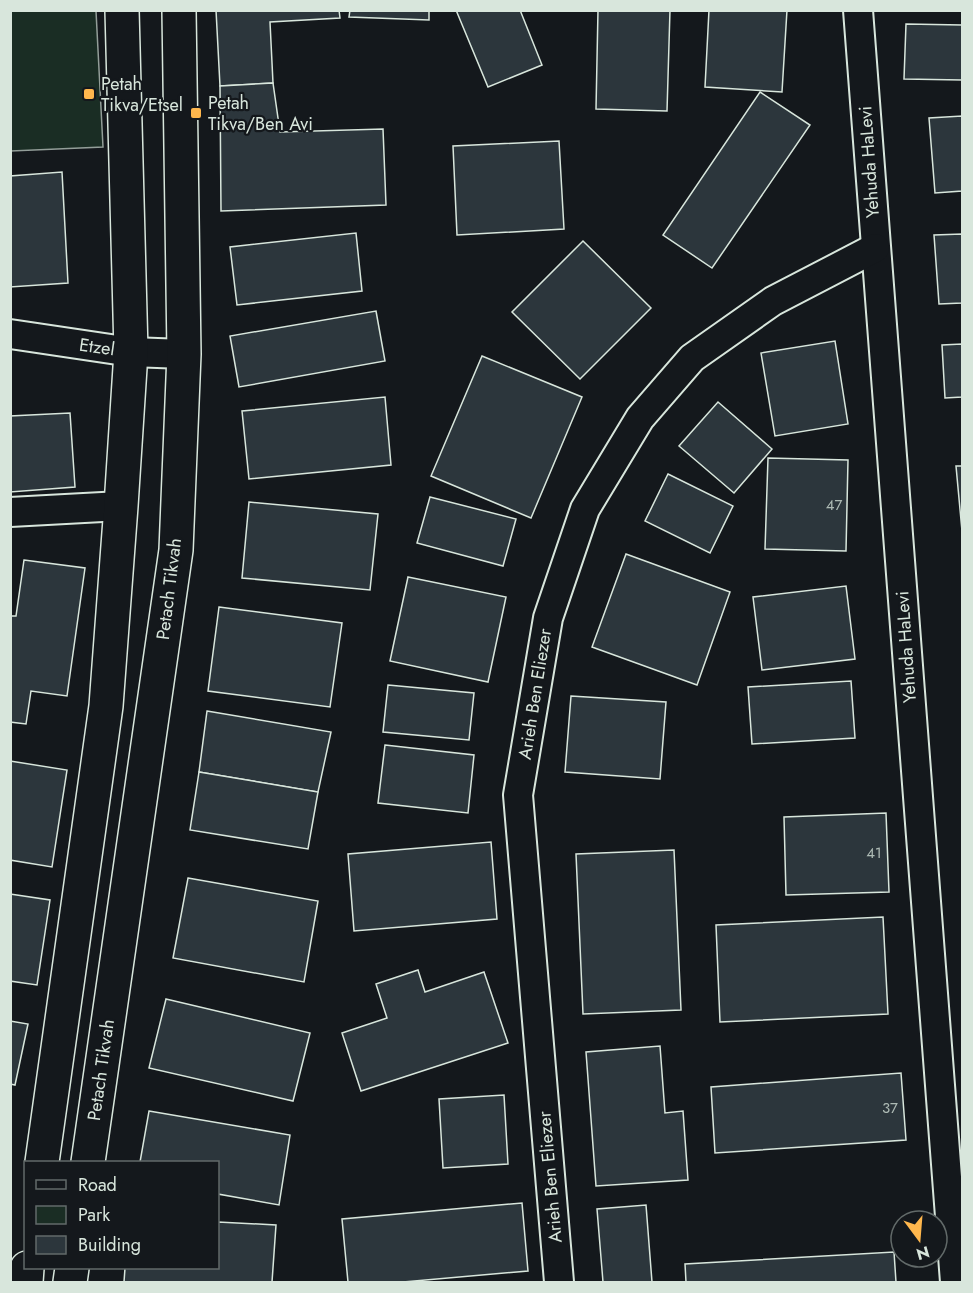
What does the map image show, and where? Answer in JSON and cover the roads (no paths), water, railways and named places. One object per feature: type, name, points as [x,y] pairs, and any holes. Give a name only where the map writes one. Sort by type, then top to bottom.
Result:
[{"type":"main road","points":[[42,1161],[106,706],[121,506],[131,352],[122,10]]},
{"type":"main road","name":"Petach Tikvah","points":[[88,1161],[176,550],[184,354],[179,10]]},
{"type":"street","name":"Yehuda HaLevi","points":[[858,10],[955,1282]]},
{"type":"street","name":"Arieh Ben Eliezer","points":[[559,1282],[518,795],[548,618],[585,510],[640,418],[692,358],[772,301],[876,248]]},
{"type":"street","name":"Etzel","points":[[10,334],[131,352],[184,354]]},
{"type":"street","points":[[10,512],[121,506]]},
{"type":"place","name":"Petah Tikva/Etsel","points":[[89,94]]},
{"type":"place","name":"Petah Tikva/Ben Avi","points":[[196,113]]}]
